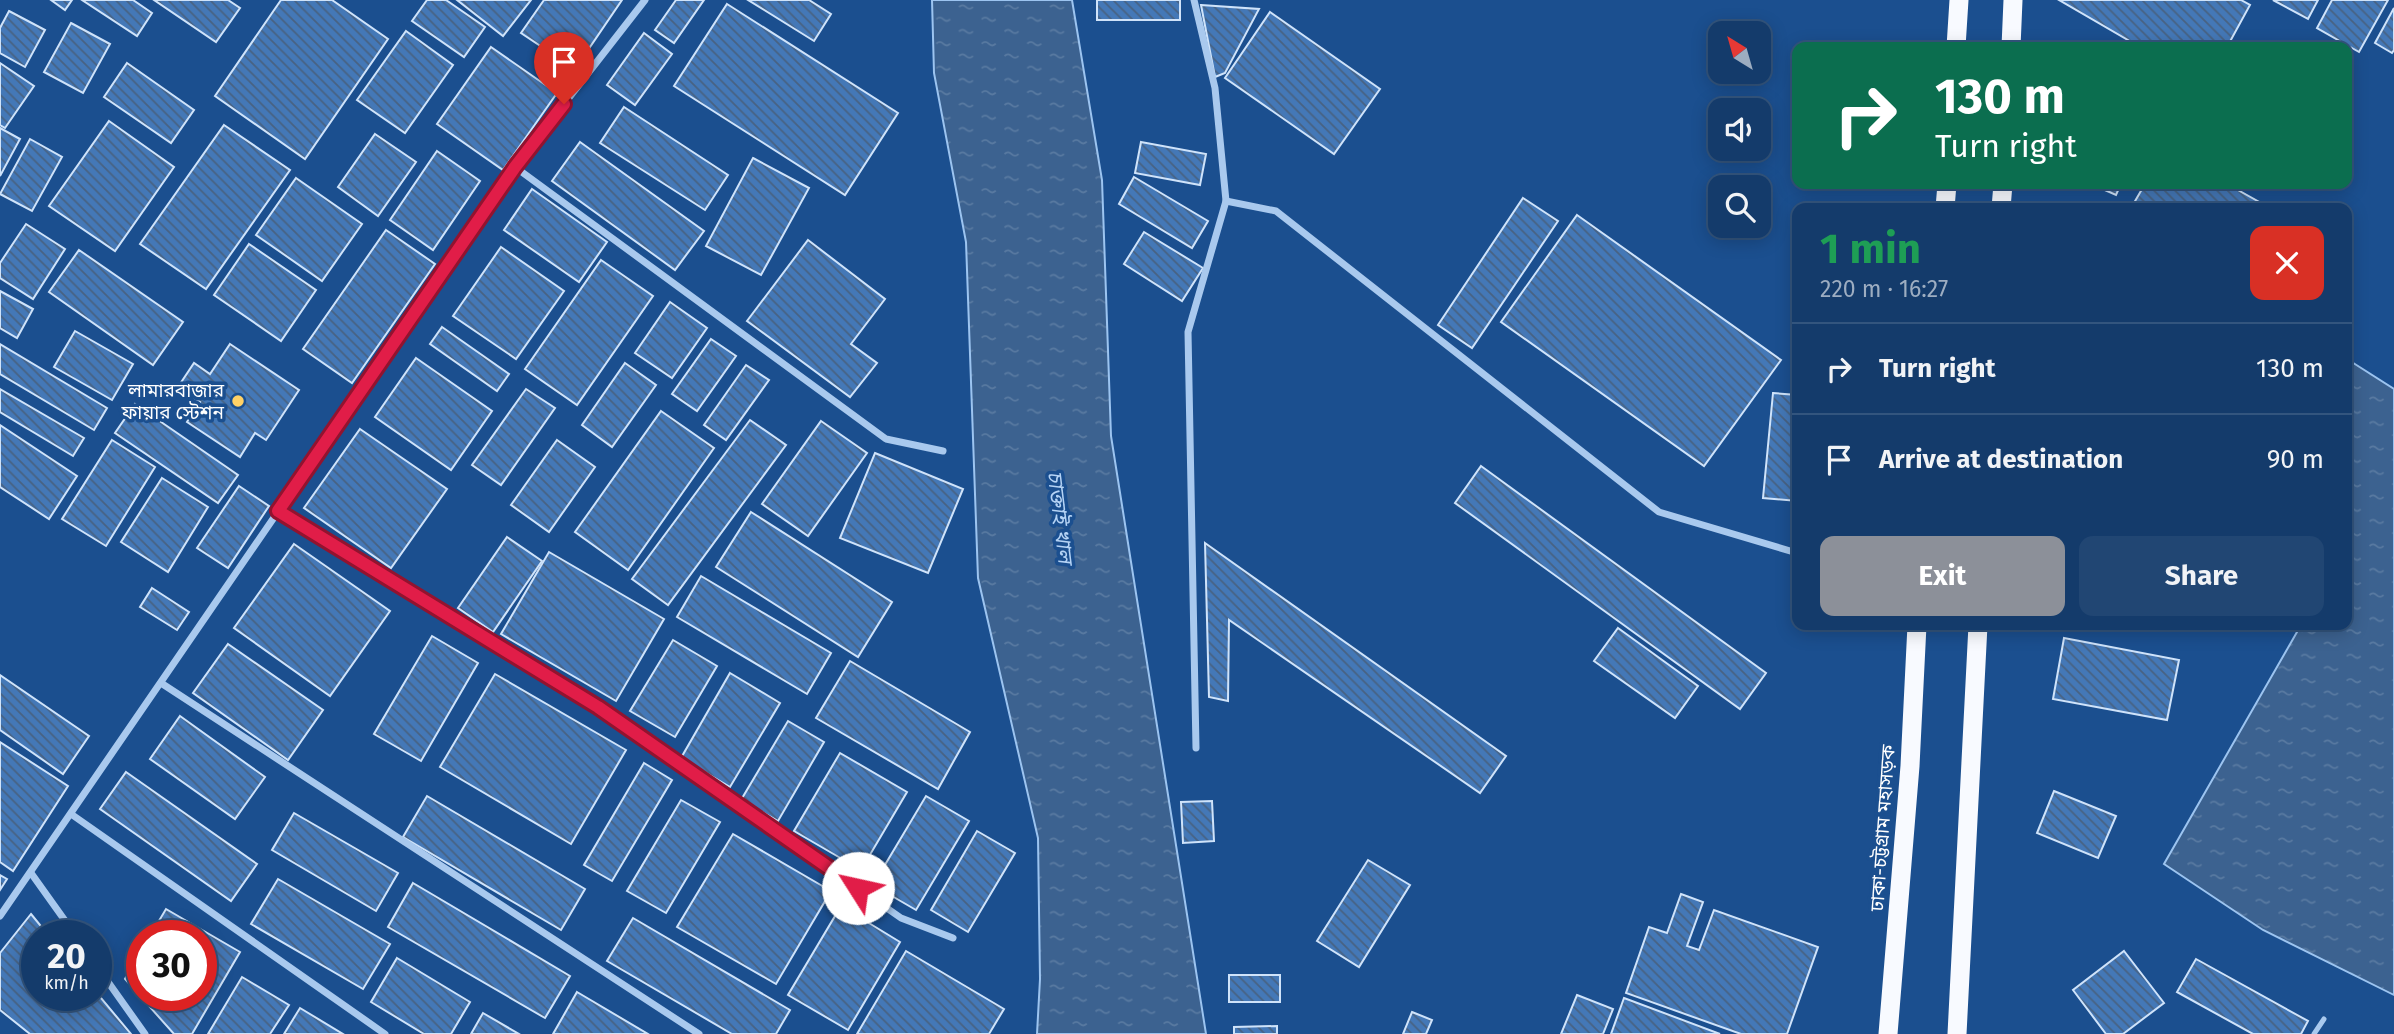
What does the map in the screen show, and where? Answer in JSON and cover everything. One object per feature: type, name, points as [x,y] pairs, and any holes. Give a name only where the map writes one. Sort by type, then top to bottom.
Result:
[{"type":"highway","points":[[1956,42],[1959,0]]},
{"type":"highway","points":[[2011,42],[2013,0]]},
{"type":"highway","name":"ঢাকা-চট্টগ্রাম মহাসড়ক","points":[[1888,1034],[1910,766],[1917,630]]},
{"type":"highway","points":[[1957,1034],[1978,630]]},
{"type":"street","points":[[0,916],[515,167],[645,0]]},
{"type":"street","points":[[1194,0],[1215,88],[1226,201],[1188,332],[1196,748]]},
{"type":"street","points":[[515,167],[886,439],[943,451]]},
{"type":"street","points":[[1226,201],[1276,211],[1659,512],[1792,552]]},
{"type":"street","points":[[278,511],[598,707],[901,918],[953,938]]},
{"type":"street","points":[[161,683],[699,1034]]},
{"type":"street","points":[[71,814],[385,1034]]},
{"type":"street","points":[[30,873],[64,920]]},
{"type":"street","points":[[112,988],[145,1034]]},
{"type":"lane","points":[[2314,1034],[2324,1019]]},
{"type":"water","name":"চাক্তাই খাল","points":[[932,0],[1072,0],[1102,180],[1111,436],[1206,1034],[1037,1034],[1040,979],[1038,838],[978,578],[966,242],[934,73]]},
{"type":"water","points":[[2352,362],[2394,389],[2394,995],[2263,930],[2164,864],[2298,630],[2352,630]]},
{"type":"building","points":[[51,0],[72,0],[65,10]]},
{"type":"building","points":[[82,0],[133,0],[152,13],[137,36]]},
{"type":"building","points":[[154,0],[228,0],[240,8],[216,42]]},
{"type":"building","points":[[281,0],[332,0],[388,39],[305,159],[215,96]]},
{"type":"building","points":[[427,0],[446,0],[485,27],[464,57],[412,21]]},
{"type":"building","points":[[457,0],[531,0],[503,36]]},
{"type":"building","points":[[544,0],[622,0],[575,69],[521,33]]},
{"type":"building","points":[[676,0],[704,0],[674,43],[655,30]]},
{"type":"building","points":[[748,0],[809,0],[831,14],[814,41]]},
{"type":"building","points":[[1097,0],[1180,0],[1180,20],[1097,20]]},
{"type":"building","points":[[2059,0],[2241,0],[2250,5],[2230,42],[2131,42]]},
{"type":"building","points":[[2273,0],[2318,0],[2308,19]]},
{"type":"building","points":[[2332,0],[2388,0],[2359,52],[2352,48],[2352,42],[2342,42],[2317,28]]},
{"type":"building","points":[[727,4],[898,113],[845,195],[674,86]]},
{"type":"building","points":[[1201,5],[1259,9],[1225,73],[1215,77]]},
{"type":"building","points":[[2394,8],[2394,50],[2392,53],[2375,43]]},
{"type":"building","points":[[9,11],[45,30],[25,67],[0,53],[0,28]]},
{"type":"building","points":[[1270,12],[1380,89],[1334,154],[1225,78]]},
{"type":"building","points":[[71,23],[110,44],[83,93],[44,72]]},
{"type":"building","points":[[406,31],[453,65],[405,133],[357,100]]},
{"type":"building","points":[[644,33],[672,54],[635,105],[607,85]]},
{"type":"building","points":[[491,47],[557,93],[503,170],[437,124]]},
{"type":"building","points":[[0,63],[34,86],[5,128],[0,125]]},
{"type":"building","points":[[127,63],[194,110],[171,143],[104,97]]},
{"type":"building","points":[[624,107],[728,175],[705,210],[600,143]]},
{"type":"building","points":[[109,121],[174,167],[115,251],[49,206]]},
{"type":"building","points":[[224,125],[290,170],[206,289],[140,244]]},
{"type":"building","points":[[0,128],[20,139],[0,176]]},
{"type":"building","points":[[375,134],[416,162],[378,216],[338,187]]},
{"type":"building","points":[[30,139],[62,157],[32,211],[0,194]]},
{"type":"building","points":[[580,142],[704,231],[675,270],[552,181]]},
{"type":"building","points":[[1141,142],[1206,154],[1200,185],[1135,173]]},
{"type":"building","points":[[437,151],[480,181],[433,250],[390,220]]},
{"type":"building","points":[[753,158],[809,188],[761,275],[706,246]]},
{"type":"building","points":[[1134,177],[1208,221],[1192,248],[1119,204]]},
{"type":"building","points":[[296,178],[362,224],[322,281],[256,235]]},
{"type":"building","points":[[532,189],[607,242],[579,282],[504,230]]},
{"type":"building","points":[[2102,189],[2119,189],[2116,195]]},
{"type":"building","points":[[2142,189],[2236,189],[2261,203],[2134,203]]},
{"type":"building","points":[[1523,198],[1558,221],[1472,348],[1438,325]]},
{"type":"building","points":[[1577,215],[1781,360],[1704,466],[1501,322]]},
{"type":"building","points":[[26,224],[65,249],[33,299],[0,278],[0,263]]},
{"type":"building","points":[[386,230],[435,264],[352,383],[303,349]]},
{"type":"building","points":[[1144,232],[1203,268],[1182,301],[1124,264]]},
{"type":"building","points":[[808,240],[885,299],[851,344],[877,363],[850,397],[747,321]]},
{"type":"building","points":[[249,244],[316,290],[281,341],[214,295]]},
{"type":"building","points":[[501,247],[564,291],[516,359],[453,316]]},
{"type":"building","points":[[79,250],[183,322],[153,365],[49,292]]},
{"type":"building","points":[[601,260],[653,296],[577,405],[525,369]]},
{"type":"building","points":[[0,291],[33,309],[17,338],[0,328]]},
{"type":"building","points":[[670,302],[707,328],[672,378],[635,353]]},
{"type":"building","points":[[442,327],[509,374],[497,391],[430,344]]},
{"type":"building","points":[[75,331],[133,364],[112,400],[54,367]]},
{"type":"building","points":[[711,339],[736,356],[697,411],[672,394]]},
{"type":"building","points":[[0,344],[107,408],[94,430],[0,374]]},
{"type":"building","points":[[230,344],[299,390],[266,440],[255,433],[240,457],[187,422],[200,402],[178,387],[194,363],[210,374]]},
{"type":"building","points":[[416,358],[492,411],[451,470],[375,417]]},
{"type":"building","points":[[625,363],[656,385],[612,447],[582,425]]},
{"type":"building","points":[[746,365],[769,380],[726,440],[704,425]]},
{"type":"building","points":[[0,389],[84,438],[73,456],[0,412]]},
{"type":"building","points":[[526,389],[555,408],[501,485],[472,465]]},
{"type":"building","points":[[1773,393],[1792,395],[1792,501],[1763,498]]},
{"type":"building","points":[[135,404],[238,475],[218,503],[115,433]]},
{"type":"building","points":[[661,411],[714,448],[628,570],[575,532]]},
{"type":"building","points":[[750,420],[786,445],[668,605],[632,579]]},
{"type":"building","points":[[821,421],[867,453],[808,536],[762,504]]},
{"type":"building","points":[[0,425],[77,476],[49,519],[0,487]]},
{"type":"building","points":[[360,429],[447,489],[391,568],[304,508]]},
{"type":"building","points":[[112,440],[155,467],[106,546],[62,519]]},
{"type":"building","points":[[557,440],[595,467],[549,532],[511,505]]},
{"type":"building","points":[[875,453],[963,489],[928,573],[840,538]]},
{"type":"building","points":[[1481,466],[1766,673],[1740,709],[1455,503]]},
{"type":"building","points":[[162,478],[208,507],[168,572],[121,542]]},
{"type":"building","points":[[239,486],[269,506],[228,568],[197,548]]},
{"type":"building","points":[[751,512],[892,602],[858,657],[716,567]]},
{"type":"building","points":[[507,537],[542,561],[493,632],[458,608]]},
{"type":"building","points":[[1205,543],[1506,756],[1480,793],[1229,620],[1228,701],[1209,697]]},
{"type":"building","points":[[294,544],[390,611],[330,696],[234,628]]},
{"type":"building","points":[[549,552],[664,619],[616,701],[501,634]]},
{"type":"building","points":[[701,576],[831,653],[807,694],[677,617]]},
{"type":"building","points":[[152,588],[189,612],[177,630],[140,607]]},
{"type":"building","points":[[1618,628],[1698,686],[1675,718],[1594,661]]},
{"type":"building","points":[[432,636],[478,663],[421,761],[374,734]]},
{"type":"building","points":[[2064,638],[2179,660],[2167,720],[2053,699]]},
{"type":"building","points":[[673,640],[717,666],[675,737],[630,711]]},
{"type":"building","points":[[228,644],[323,710],[288,760],[193,693]]},
{"type":"building","points":[[850,661],[970,732],[938,789],[816,718]]},
{"type":"building","points":[[730,673],[780,703],[730,787],[681,758]]},
{"type":"building","points":[[495,674],[626,750],[571,844],[440,767]]},
{"type":"building","points":[[0,675],[89,736],[63,774],[0,730]]},
{"type":"building","points":[[180,716],[265,777],[235,819],[150,759]]},
{"type":"building","points":[[788,721],[824,742],[778,821],[741,800]]},
{"type":"building","points":[[0,742],[68,786],[13,871],[0,862]]},
{"type":"building","points":[[840,753],[907,792],[861,870],[794,831]]},
{"type":"building","points":[[644,763],[672,780],[612,881],[584,865]]},
{"type":"building","points":[[126,772],[257,864],[231,901],[100,809]]},
{"type":"building","points":[[2054,791],[2116,816],[2098,858],[2037,833]]},
{"type":"building","points":[[427,796],[585,889],[561,930],[403,837]]},
{"type":"building","points":[[926,796],[969,821],[916,910],[873,885]]},
{"type":"building","points":[[681,800],[720,822],[666,913],[627,891]]},
{"type":"building","points":[[1212,801],[1214,841],[1183,843],[1181,802]]},
{"type":"building","points":[[294,813],[398,873],[376,911],[272,850]]},
{"type":"building","points":[[977,831],[1015,853],[968,932],[931,910]]},
{"type":"building","points":[[733,834],[831,891],[776,984],[677,927]]},
{"type":"building","points":[[1368,860],[1410,885],[1359,967],[1317,941]]},
{"type":"building","points":[[0,875],[7,879],[0,890]]},
{"type":"building","points":[[278,879],[390,944],[363,989],[251,924]]},
{"type":"building","points":[[413,883],[570,976],[545,1018],[388,927]]},
{"type":"building","points":[[1681,894],[1703,902],[1687,946],[1699,950],[1714,910],[1818,947],[1787,1034],[1741,1034],[1626,993],[1649,927],[1667,933]]},
{"type":"building","points":[[841,906],[900,942],[848,1030],[788,995]]},
{"type":"building","points":[[166,909],[185,920],[159,920]]},
{"type":"building","points":[[633,918],[790,1010],[776,1034],[732,1034],[607,961]]},
{"type":"building","points":[[21,927],[21,1011],[112,1011],[131,1034],[30,1034],[0,1010],[0,953]]},
{"type":"building","points":[[217,939],[240,952],[217,991]]},
{"type":"building","points":[[906,951],[1004,1009],[989,1034],[857,1034]]},
{"type":"building","points":[[2124,951],[2164,1003],[2123,1034],[2106,1034],[2073,990]]},
{"type":"building","points":[[397,958],[470,1002],[451,1034],[424,1034],[371,1002]]},
{"type":"building","points":[[2196,959],[2308,1021],[2301,1034],[2253,1034],[2177,992]]},
{"type":"building","points":[[1229,975],[1280,975],[1280,1002],[1229,1002]]},
{"type":"building","points":[[242,977],[289,1005],[270,1034],[208,1034]]},
{"type":"building","points":[[577,992],[648,1034],[553,1034]]},
{"type":"building","points":[[1577,995],[1613,1009],[1603,1034],[1561,1034]]},
{"type":"building","points":[[1624,998],[1720,1034],[1611,1034]]},
{"type":"building","points":[[300,1008],[343,1034],[284,1034]]},
{"type":"building","points":[[154,1011],[205,1011],[192,1034],[174,1034]]},
{"type":"building","points":[[1412,1012],[1432,1020],[1426,1034],[1403,1034]]},
{"type":"building","points":[[483,1013],[519,1034],[471,1034]]},
{"type":"building","points":[[1277,1026],[1277,1034],[1234,1034],[1234,1027]]},
{"type":"place","name":"লামারবাজার ফায়ার স্টেশন","points":[[238,401]]},
{"type":"route","points":[[564,104],[515,167],[278,511],[598,707],[858,888]]}]
